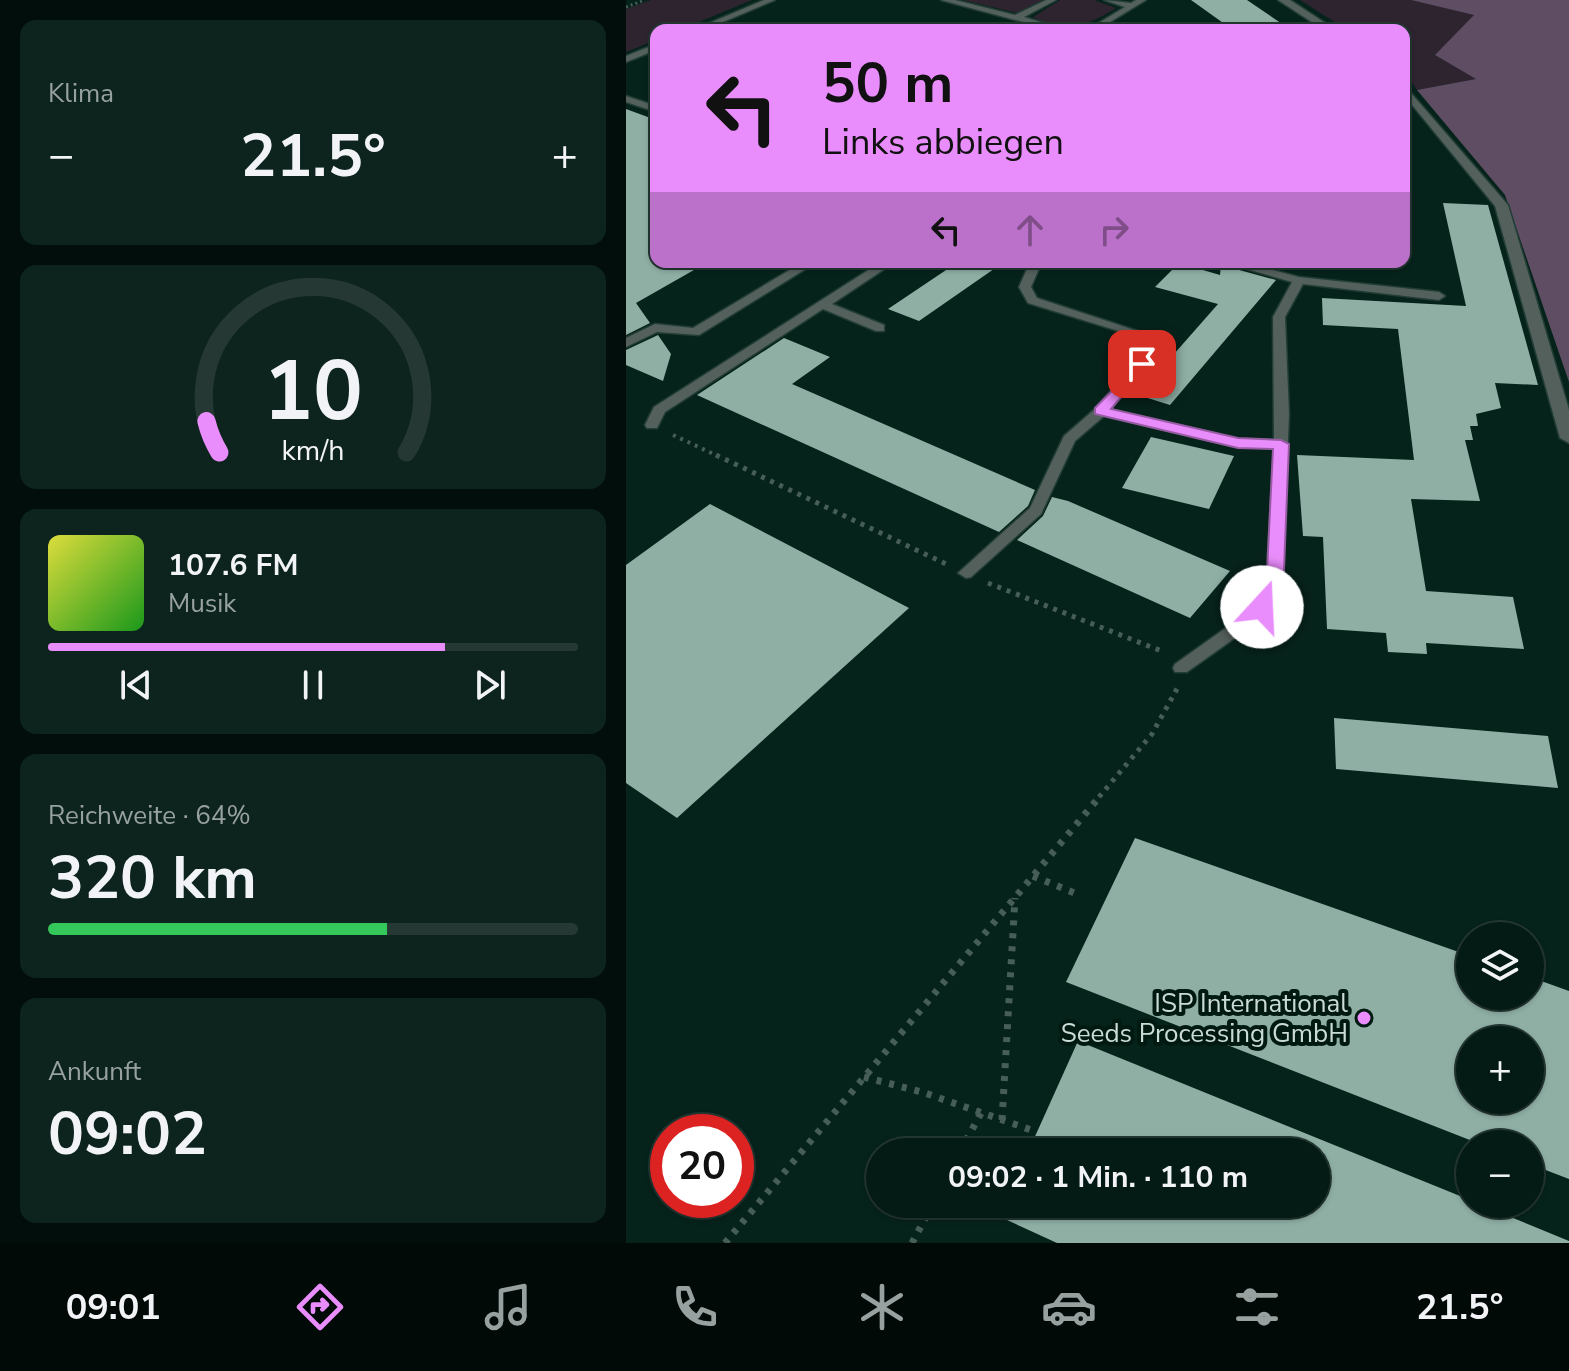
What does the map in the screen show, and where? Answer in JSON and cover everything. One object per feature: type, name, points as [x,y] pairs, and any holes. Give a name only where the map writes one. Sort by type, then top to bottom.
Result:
[{"type":"street","points":[[1283,0],[1321,24]]},
{"type":"street","points":[[1410,95],[1501,205],[1569,438]]},
{"type":"lane","points":[[712,24],[771,0]]},
{"type":"lane","points":[[945,0],[1040,24]]},
{"type":"lane","points":[[1016,18],[1052,0]]},
{"type":"lane","points":[[1108,0],[1132,6]]},
{"type":"lane","points":[[1101,24],[1142,0]]},
{"type":"lane","points":[[626,59],[650,49]]},
{"type":"lane","points":[[626,99],[650,107]]},
{"type":"lane","points":[[626,343],[655,328],[695,332],[801,268]]},
{"type":"lane","points":[[652,425],[659,410],[880,268]]},
{"type":"lane","points":[[966,573],[1036,511],[1069,439],[1101,411],[1162,341],[1032,300],[1025,287],[1033,268]]},
{"type":"lane","points":[[1252,268],[1299,280],[1439,296]]},
{"type":"lane","points":[[1181,668],[1250,619],[1274,594],[1281,444],[1279,317],[1299,280]]},
{"type":"lane","points":[[823,305],[880,328]]},
{"type":"lane","points":[[1101,411],[1238,443],[1281,444]]},
{"type":"path","points":[[626,7],[645,0]]},
{"type":"path","points":[[652,425],[1033,603],[1158,647],[1181,668],[1178,693],[1152,734],[725,1243]]},
{"type":"path","points":[[1033,876],[1077,894]]},
{"type":"path","points":[[1002,1120],[1015,897]]},
{"type":"path","points":[[864,1077],[1037,1132]]},
{"type":"path","points":[[968,1138],[981,1113]]},
{"type":"path","points":[[912,1243],[925,1218]]},
{"type":"shaded area","points":[[651,0],[752,0],[694,24],[650,24],[650,42],[626,52],[626,9]]},
{"type":"shaded area","points":[[963,0],[1046,0],[1017,13]]},
{"type":"shaded area","points":[[1060,0],[1094,0],[1116,8],[1086,24],[1049,24],[1033,17]]},
{"type":"shaded area","points":[[1300,0],[1411,0],[1475,15],[1435,55],[1477,79],[1417,90],[1410,80],[1410,24],[1338,24]]},
{"type":"shaded area","points":[[1411,0],[1569,0],[1569,382],[1505,195],[1417,90],[1476,79],[1435,55],[1474,15]]},
{"type":"building","points":[[1191,0],[1247,0],[1282,24],[1225,24]]},
{"type":"building","points":[[626,109],[650,118],[650,268],[697,268],[636,303],[650,323],[626,335]]},
{"type":"building","points":[[1443,203],[1488,205],[1538,385],[1495,383],[1501,408],[1476,414],[1478,426],[1470,426],[1473,440],[1465,440],[1480,501],[1411,499],[1426,591],[1513,597],[1524,649],[1426,643],[1427,654],[1388,652],[1386,633],[1327,629],[1323,537],[1303,536],[1297,455],[1414,460],[1398,329],[1323,325],[1322,298],[1466,306]]},
{"type":"building","points":[[949,268],[995,268],[919,321],[888,309]]},
{"type":"building","points":[[1174,268],[1196,268],[1220,275],[1221,268],[1232,268],[1276,280],[1170,405],[1138,395],[1218,304],[1155,287]]},
{"type":"building","points":[[658,335],[671,354],[663,381],[626,365],[626,350]]},
{"type":"building","points":[[784,338],[830,357],[792,384],[1035,490],[1028,506],[999,532],[697,395]]},
{"type":"building","points":[[1151,437],[1234,456],[1209,509],[1122,488]]},
{"type":"building","points":[[1052,497],[1068,501],[1230,571],[1190,618],[1017,540],[1043,516]]},
{"type":"building","points":[[710,504],[909,608],[677,818],[626,783],[626,565]]},
{"type":"building","points":[[1334,718],[1548,736],[1558,788],[1336,769]]},
{"type":"building","name":"ISP International Seeds Processing GmbH","points":[[1135,838],[1456,951],[1456,1010],[1544,1010],[1544,982],[1569,991],[1569,1179],[1544,1169],[1544,1130],[1456,1130],[1456,1135],[1066,982]]},
{"type":"building","points":[[1078,1041],[1317,1138],[1034,1138]]},
{"type":"building","points":[[1330,1143],[1456,1194],[1456,1218],[1513,1218],[1569,1241],[1569,1243],[1057,1243],[1003,1218],[1330,1218]]},
{"type":"place","name":"ISP International Seeds Processing GmbH","points":[[1364,1018]]},
{"type":"route","points":[[1142,364],[1101,411],[1238,443],[1281,444],[1274,594],[1262,607]]}]
